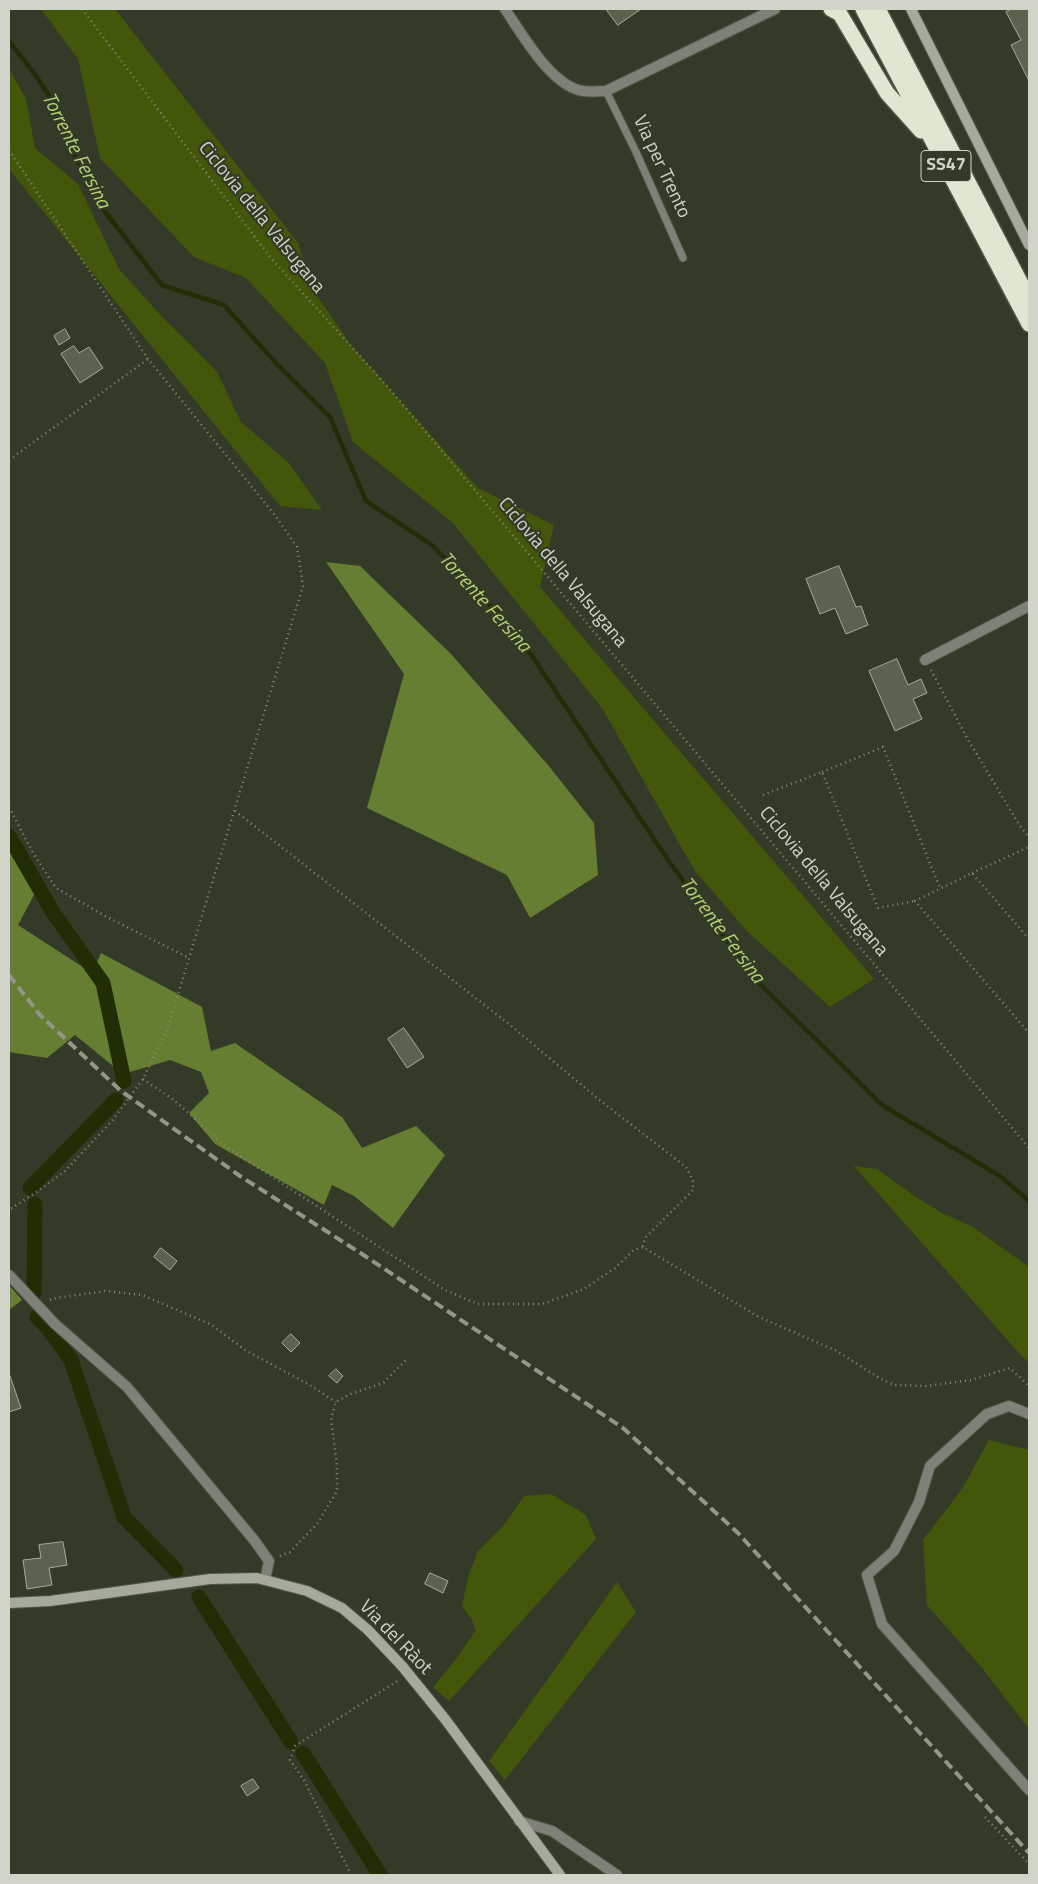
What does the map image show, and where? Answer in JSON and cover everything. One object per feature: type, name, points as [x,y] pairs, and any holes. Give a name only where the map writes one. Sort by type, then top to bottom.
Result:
[{"type":"highway","points":[[832,9],[840,14],[887,93],[937,148]]},
{"type":"highway","name":"SS47","points":[[863,9],[1029,324]]},
{"type":"highway","name":"SS47","points":[[878,9],[1029,299]]},
{"type":"street","points":[[505,9],[556,78],[582,91],[606,91],[775,9]]},
{"type":"street","points":[[911,9],[1029,245]]},
{"type":"street","points":[[925,660],[1029,606]]},
{"type":"street","points":[[9,1275],[55,1324],[127,1387],[254,1540],[269,1561],[265,1580]]},
{"type":"street","points":[[1029,1414],[1009,1406],[986,1414],[930,1466],[919,1502],[894,1551],[868,1575],[882,1624],[1029,1790]]},
{"type":"street","name":"Via del Ràot","points":[[9,1602],[50,1601],[210,1580],[257,1578],[307,1591],[342,1608],[368,1630],[409,1674],[445,1719],[560,1875]]},
{"type":"street","points":[[519,1821],[552,1831],[617,1875]]},
{"type":"lane","name":"Via per Trento","points":[[606,91],[684,258]]},
{"type":"path","name":"Ciclovia della Valsugana","points":[[82,9],[270,257],[387,386],[1029,1148]]},
{"type":"path","points":[[9,150],[148,359],[298,546],[303,586],[167,1030],[143,1079],[112,1121],[64,1172],[9,1210]]},
{"type":"path","points":[[9,460],[148,359]]},
{"type":"path","points":[[925,660],[967,738],[1020,826],[1029,837]]},
{"type":"path","points":[[763,795],[883,747],[940,888]]},
{"type":"path","points":[[822,772],[878,908],[915,900],[1029,847]]},
{"type":"path","points":[[9,807],[33,853],[56,888],[107,917],[189,958]]},
{"type":"path","points":[[235,811],[509,1024],[597,1098],[686,1167],[693,1180],[693,1190],[645,1238],[643,1247]]},
{"type":"path","points":[[972,873],[1029,939]]},
{"type":"path","points":[[915,900],[1029,1032]]},
{"type":"path","points":[[143,1079],[174,1100],[224,1146],[445,1290],[478,1304],[542,1304],[584,1289],[615,1268],[634,1250],[643,1247],[757,1316],[837,1351],[881,1379],[894,1385],[926,1386],[971,1380],[1010,1368],[1029,1386]]},
{"type":"path","points":[[37,1306],[56,1298],[105,1291],[142,1295],[212,1324],[245,1350],[308,1384],[336,1402]]},
{"type":"path","points":[[269,1561],[290,1552],[317,1524],[337,1491],[338,1465],[331,1418],[336,1402],[350,1394],[384,1383],[406,1360]]},
{"type":"path","points":[[351,1875],[304,1780],[290,1760],[295,1746],[409,1674]]},
{"type":"path","points":[[985,1817],[1029,1864]]},
{"type":"green space","points":[[41,9],[115,9],[298,243],[311,287],[350,344],[478,488],[554,525],[540,587],[874,979],[830,1007],[746,930],[695,871],[602,708],[453,523],[353,442],[325,363],[246,278],[194,257],[100,158],[78,59]]},
{"type":"green space","points":[[9,69],[26,99],[35,148],[78,184],[119,269],[164,319],[217,372],[241,422],[289,463],[322,510],[280,506],[9,169]]},
{"type":"green space","points":[[326,562],[360,566],[451,654],[548,765],[594,823],[598,875],[530,918],[507,875],[367,808],[404,674]]},
{"type":"green space","points":[[9,844],[36,891],[18,925],[92,973],[101,953],[202,1007],[211,1051],[235,1043],[342,1117],[362,1148],[416,1126],[445,1155],[393,1228],[354,1196],[332,1185],[324,1205],[215,1144],[189,1113],[209,1093],[201,1072],[170,1060],[123,1074],[75,1035],[47,1058],[9,1052]]},
{"type":"green space","points":[[854,1166],[877,1169],[942,1213],[973,1227],[1029,1267],[1029,1363],[1018,1352]]},
{"type":"green space","points":[[9,1285],[22,1300],[9,1310]]},
{"type":"green space","points":[[989,1440],[1029,1450],[1029,1729],[983,1669],[927,1605],[923,1540],[962,1489]]},
{"type":"green space","points":[[551,1494],[586,1515],[596,1539],[449,1701],[433,1687],[457,1658],[476,1630],[472,1620],[462,1606],[468,1577],[478,1551],[503,1526],[524,1496]]},
{"type":"green space","points":[[617,1582],[636,1612],[505,1780],[489,1761]]},
{"type":"building","points":[[606,9],[641,9],[618,25]]},
{"type":"building","points":[[1012,9],[1029,9],[1029,81],[1011,45],[1021,40],[1006,12]]},
{"type":"building","points":[[65,329],[70,338],[59,345],[54,336]]},
{"type":"building","points":[[74,346],[79,353],[89,347],[103,368],[80,383],[61,354]]},
{"type":"building","points":[[839,566],[856,607],[861,606],[868,625],[846,634],[835,608],[820,614],[806,579]]},
{"type":"building","points":[[897,659],[908,685],[921,679],[927,693],[913,699],[922,719],[895,731],[869,671]]},
{"type":"building","points":[[404,1028],[424,1057],[407,1068],[388,1039]]},
{"type":"building","points":[[161,1248],[177,1261],[170,1270],[154,1257]]},
{"type":"building","points":[[291,1334],[300,1343],[291,1352],[282,1343]]},
{"type":"building","points":[[336,1369],[343,1376],[337,1383],[329,1376]]},
{"type":"building","points":[[9,1373],[21,1408],[9,1412]]},
{"type":"building","points":[[63,1542],[67,1565],[49,1568],[52,1585],[27,1589],[23,1560],[41,1558],[39,1545]]},
{"type":"building","points":[[430,1573],[448,1581],[443,1593],[425,1584]]},
{"type":"building","points":[[253,1779],[259,1788],[247,1796],[241,1786]]},
{"type":"waterway","name":"Torrente Fersina","points":[[9,41],[37,77],[54,104],[67,140],[99,204],[162,285],[224,305],[276,363],[330,417],[366,501],[432,545],[516,632],[668,860],[755,979],[882,1105],[1000,1176],[1029,1201]]},
{"type":"waterway","points":[[9,836],[54,914],[103,983],[124,1081]]},
{"type":"waterway","points":[[30,1188],[116,1100]]},
{"type":"waterway","points":[[34,1293],[35,1204]]},
{"type":"waterway","points":[[37,1317],[47,1327],[71,1360],[124,1517],[176,1570]]},
{"type":"waterway","points":[[199,1597],[291,1742]]},
{"type":"waterway","points":[[303,1753],[380,1875]]},
{"type":"railway","points":[[9,975],[40,1015],[121,1091],[240,1176],[362,1254],[623,1428],[738,1533],[1029,1853]]}]
